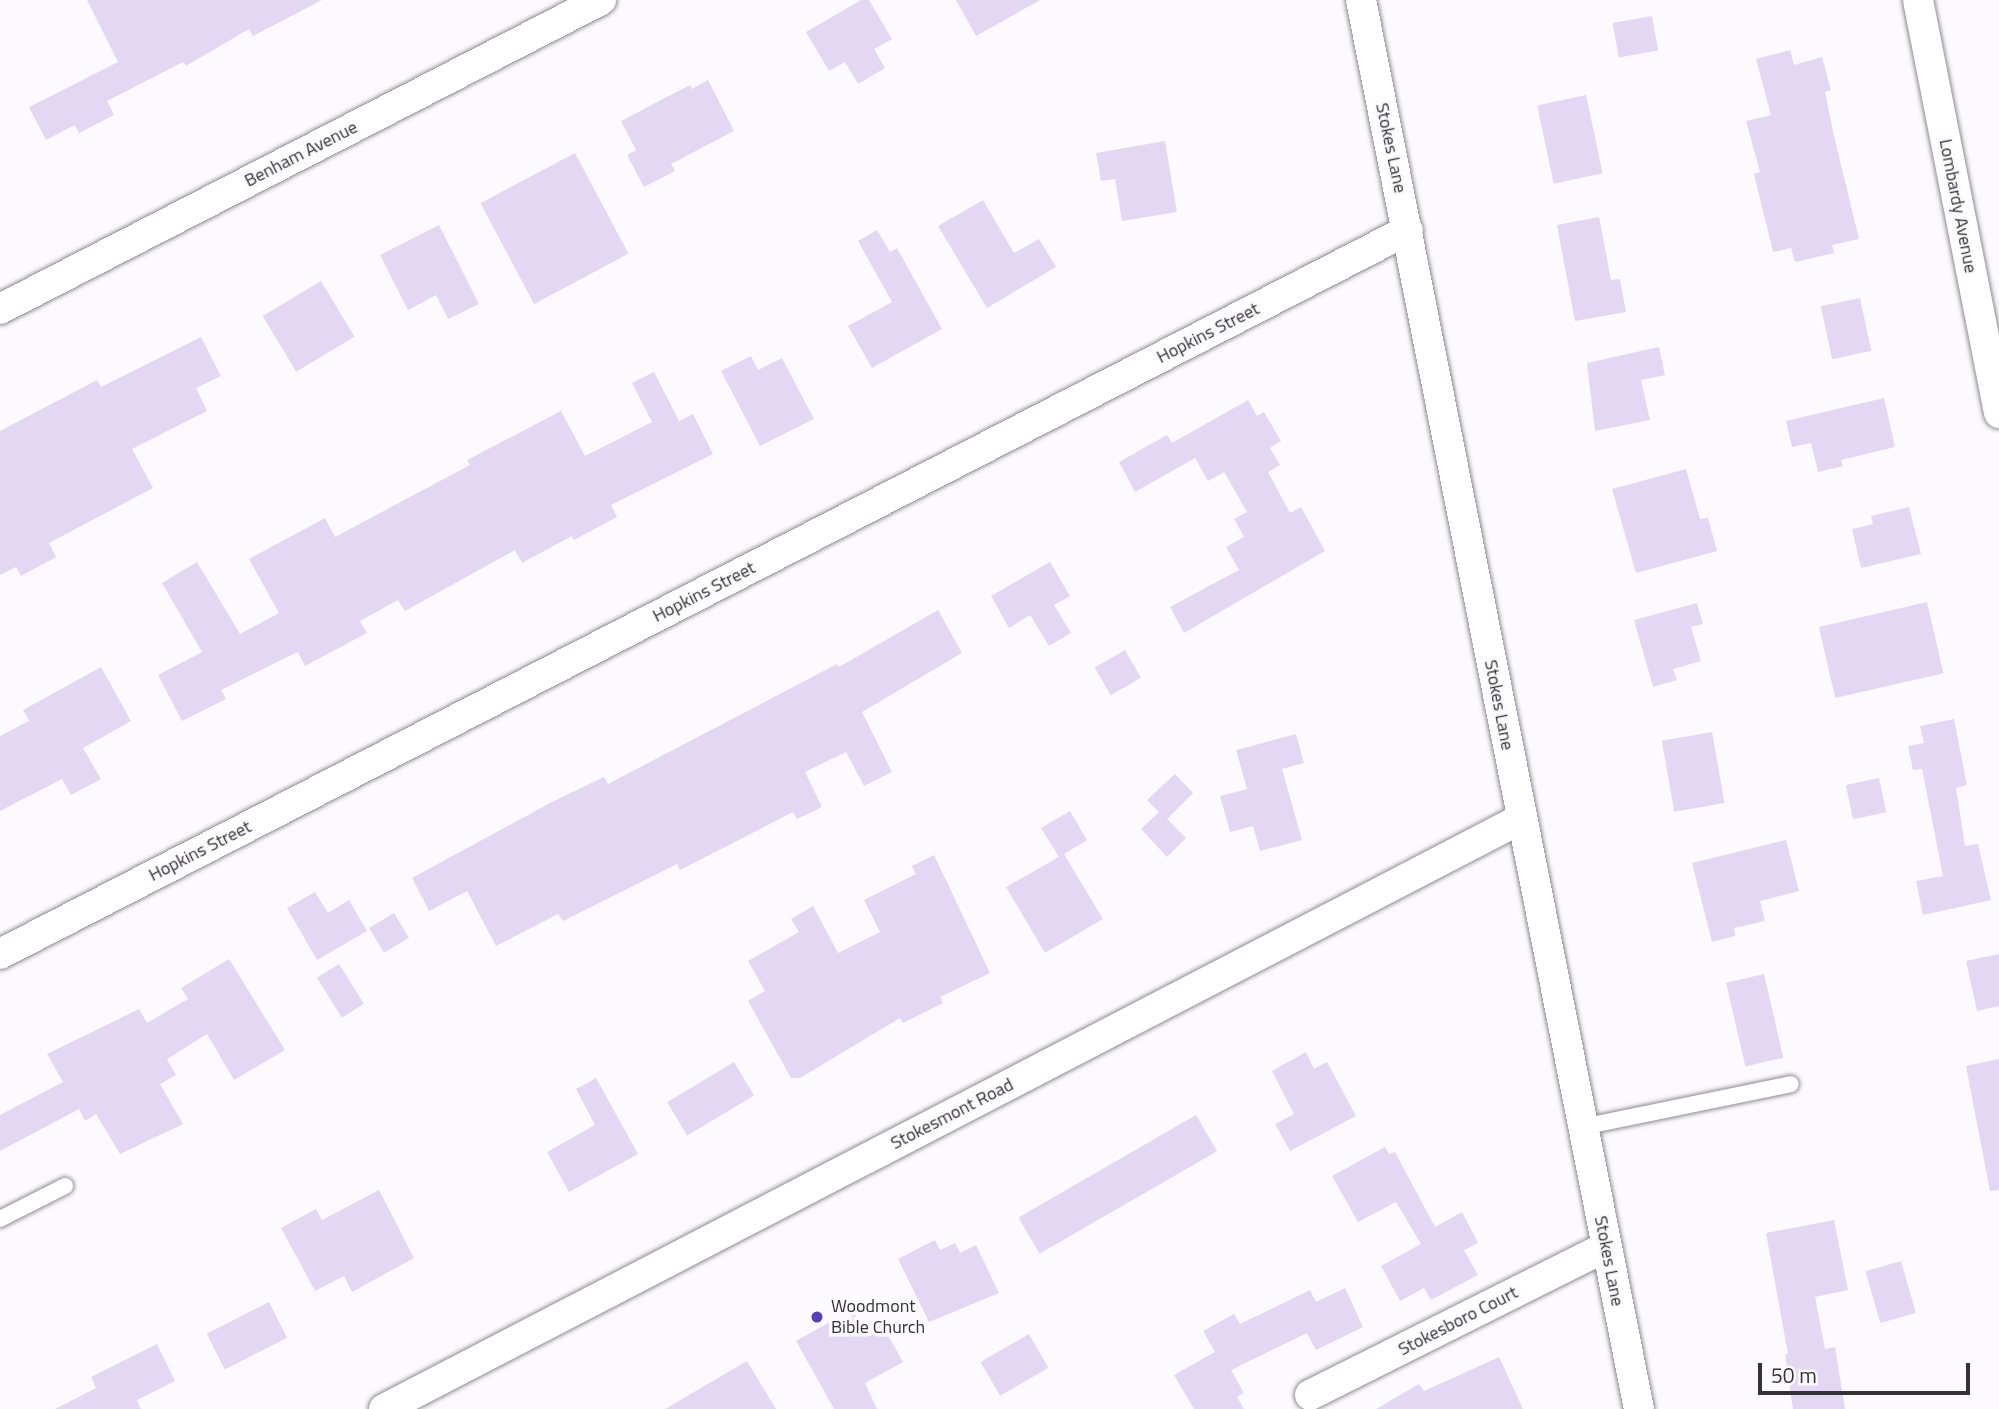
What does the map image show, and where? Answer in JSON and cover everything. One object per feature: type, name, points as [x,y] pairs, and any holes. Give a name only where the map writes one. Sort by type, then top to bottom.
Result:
[{"type":"street","name":"Benham Avenue","points":[[0,309],[601,0]]},
{"type":"street","name":"Stokes Lane","points":[[1361,0],[1606,1247],[1629,1405]]},
{"type":"street","name":"Lombardy Avenue","points":[[1918,0],[1999,413]]},
{"type":"street","name":"Hopkins Street","points":[[0,954],[1408,230]]},
{"type":"street","name":"Stokesmont Road","points":[[384,1409],[1521,819]]},
{"type":"street","name":"Stokesboro Court","points":[[1310,1395],[1606,1247]]},
{"type":"lane","points":[[1582,1126],[1791,1084]]},
{"type":"lane","points":[[0,1219],[65,1186]]},
{"type":"building","points":[[87,0],[322,0],[253,36],[249,29],[186,66],[183,62],[107,101],[114,115],[79,133],[75,125],[46,140],[29,107],[118,62]]},
{"type":"building","points":[[861,0],[869,0],[892,39],[874,49],[885,68],[858,84],[845,62],[829,71],[806,32]]},
{"type":"building","points":[[956,0],[1040,0],[976,36]]},
{"type":"building","points":[[1652,16],[1658,50],[1619,57],[1613,23]]},
{"type":"building","points":[[1790,50],[1794,65],[1822,57],[1831,90],[1825,92],[1833,132],[1859,239],[1832,245],[1834,253],[1795,262],[1791,248],[1773,252],[1754,174],[1760,172],[1746,121],[1771,115],[1756,59]]},
{"type":"building","points":[[708,80],[734,131],[671,164],[675,171],[644,187],[627,155],[636,150],[621,121],[690,85],[692,89]]},
{"type":"building","points":[[1586,95],[1603,173],[1554,184],[1537,105]]},
{"type":"building","points":[[1165,141],[1177,212],[1122,221],[1115,179],[1101,181],[1096,153]]},
{"type":"building","points":[[575,153],[629,254],[534,304],[481,203]]},
{"type":"building","points":[[983,200],[1014,253],[1039,239],[1056,267],[987,308],[938,226]]},
{"type":"building","points":[[1599,217],[1611,280],[1620,279],[1626,312],[1575,321],[1557,225]]},
{"type":"building","points":[[439,225],[479,304],[448,319],[436,295],[408,310],[380,255]]},
{"type":"building","points":[[877,230],[890,252],[897,248],[942,329],[872,368],[848,326],[892,302],[858,241]]},
{"type":"building","points":[[321,281],[354,337],[296,372],[263,316]]},
{"type":"building","points":[[1860,298],[1871,351],[1832,359],[1821,306]]},
{"type":"building","points":[[201,337],[221,376],[196,388],[207,411],[132,449],[153,488],[49,543],[56,557],[21,576],[16,567],[0,575],[0,431],[97,380],[101,387]]},
{"type":"building","points":[[1659,347],[1665,375],[1641,380],[1650,420],[1595,431],[1587,363]]},
{"type":"building","points":[[751,356],[758,370],[782,358],[814,419],[760,446],[721,371]]},
{"type":"building","points":[[654,372],[679,421],[693,414],[713,454],[611,505],[617,517],[574,540],[572,536],[522,563],[515,550],[405,611],[398,600],[360,621],[367,633],[305,666],[298,652],[281,660],[221,690],[226,699],[182,721],[158,675],[202,652],[162,583],[197,562],[240,634],[279,613],[249,559],[325,518],[335,537],[470,465],[467,460],[561,411],[585,456],[652,422],[632,383]]},
{"type":"building","points":[[1884,398],[1895,447],[1841,460],[1843,466],[1818,472],[1811,443],[1792,447],[1786,421]]},
{"type":"building","points":[[1248,400],[1257,416],[1264,412],[1281,441],[1270,448],[1280,465],[1268,472],[1290,513],[1301,507],[1325,551],[1184,633],[1170,607],[1239,570],[1226,547],[1244,537],[1234,519],[1247,512],[1224,472],[1208,481],[1195,458],[1135,492],[1119,462],[1167,435],[1172,443]]},
{"type":"building","points":[[1686,469],[1700,519],[1708,518],[1717,551],[1636,573],[1612,489]]},
{"type":"building","points":[[1909,507],[1921,554],[1861,568],[1852,529],[1873,524],[1871,516]]},
{"type":"building","points":[[1050,562],[1070,596],[1054,605],[1071,633],[1049,646],[1030,615],[1009,628],[991,596]]},
{"type":"building","points":[[1927,602],[1943,673],[1835,698],[1819,627]]},
{"type":"building","points":[[1697,603],[1703,624],[1691,627],[1701,661],[1673,669],[1677,680],[1653,687],[1634,620]]},
{"type":"building","points":[[938,610],[962,653],[862,712],[892,772],[864,786],[846,752],[805,772],[822,807],[797,819],[793,812],[680,870],[677,864],[563,921],[558,914],[496,946],[467,891],[429,911],[412,878],[552,802],[604,777],[608,784],[837,664],[839,667]]},
{"type":"building","points":[[1125,650],[1141,678],[1111,695],[1095,668]]},
{"type":"building","points":[[101,667],[131,721],[83,748],[101,779],[71,795],[62,779],[0,811],[0,736],[29,721],[23,710]]},
{"type":"building","points":[[1954,719],[1967,785],[1956,788],[1965,846],[1978,844],[1991,900],[1923,915],[1916,881],[1943,876],[1922,769],[1913,770],[1908,746],[1924,743],[1920,726]]},
{"type":"building","points":[[1712,732],[1725,803],[1674,812],[1662,741]]},
{"type":"building","points":[[1296,734],[1304,763],[1282,769],[1302,840],[1260,851],[1253,826],[1230,832],[1220,796],[1247,789],[1236,750]]},
{"type":"building","points":[[1175,774],[1193,793],[1167,819],[1186,838],[1167,857],[1141,829],[1159,812],[1147,800]]},
{"type":"building","points":[[1879,778],[1886,812],[1853,819],[1846,785]]},
{"type":"building","points":[[1070,811],[1087,840],[1064,854],[1103,919],[1045,953],[1006,887],[1059,857],[1041,828]]},
{"type":"building","points":[[1786,840],[1799,891],[1760,901],[1765,921],[1734,928],[1735,936],[1712,942],[1692,863]]},
{"type":"building","points":[[934,855],[990,973],[940,997],[943,1003],[903,1023],[900,1018],[800,1078],[791,1078],[748,1001],[765,991],[748,961],[799,932],[791,919],[813,906],[838,953],[880,932],[864,900],[916,874],[912,866]]},
{"type":"building","points":[[315,892],[328,913],[349,900],[367,931],[317,960],[287,908]]},
{"type":"building","points":[[394,913],[409,938],[384,953],[369,928]]},
{"type":"building","points":[[1999,954],[1999,1006],[1977,1011],[1966,961]]},
{"type":"building","points":[[229,959],[285,1050],[234,1080],[207,1034],[167,1059],[176,1075],[160,1084],[183,1124],[120,1154],[96,1114],[85,1121],[79,1109],[0,1151],[0,1115],[63,1082],[47,1054],[139,1009],[147,1023],[188,999],[181,988]]},
{"type":"building","points":[[339,964],[364,1004],[342,1018],[317,978]]},
{"type":"building","points":[[1764,974],[1783,1058],[1745,1067],[1726,983]]},
{"type":"building","points":[[1306,1052],[1314,1069],[1327,1062],[1356,1116],[1290,1151],[1275,1124],[1294,1114],[1272,1071]]},
{"type":"building","points":[[1999,1059],[1999,1190],[1990,1191],[1966,1066]]},
{"type":"building","points":[[734,1062],[754,1095],[687,1136],[667,1102]]},
{"type":"building","points":[[596,1078],[638,1154],[569,1192],[547,1152],[595,1125],[576,1089]]},
{"type":"building","points":[[1196,1115],[1217,1151],[1039,1254],[1018,1218]]},
{"type":"building","points":[[1385,1147],[1389,1154],[1395,1152],[1435,1227],[1462,1212],[1478,1243],[1464,1250],[1478,1275],[1431,1300],[1424,1288],[1400,1301],[1381,1266],[1421,1244],[1396,1202],[1358,1222],[1332,1176]]},
{"type":"building","points":[[379,1190],[414,1258],[352,1292],[344,1276],[315,1291],[281,1228],[316,1209],[322,1220]]},
{"type":"building","points":[[1834,1220],[1848,1290],[1815,1297],[1825,1349],[1835,1347],[1845,1409],[1793,1409],[1785,1354],[1788,1354],[1766,1233]]},
{"type":"building","points":[[935,1240],[940,1250],[955,1243],[960,1253],[976,1245],[999,1293],[929,1322],[898,1259]]},
{"type":"building","points":[[1901,1261],[1916,1313],[1880,1323],[1865,1271]]},
{"type":"building","points":[[1345,1288],[1363,1327],[1316,1350],[1307,1333],[1231,1370],[1244,1393],[1237,1397],[1244,1409],[1194,1409],[1174,1375],[1215,1352],[1203,1331],[1234,1314],[1240,1324],[1310,1290],[1316,1302]]},
{"type":"building","points":[[269,1302],[287,1338],[225,1369],[207,1334]]},
{"type":"building","points":[[855,1314],[864,1330],[880,1321],[903,1362],[865,1383],[877,1409],[834,1409],[796,1341],[837,1318],[840,1322]]},
{"type":"building","points":[[1029,1334],[1048,1368],[1000,1396],[981,1362]]},
{"type":"building","points":[[157,1344],[175,1381],[137,1400],[141,1409],[55,1409],[96,1388],[91,1377]]},
{"type":"building","points":[[1499,1357],[1523,1409],[1376,1409],[1419,1384],[1424,1391]]},
{"type":"building","points":[[747,1361],[776,1409],[665,1409]]},
{"type":"place","name":"Woodmont Bible Church","points":[[817,1317]]}]
